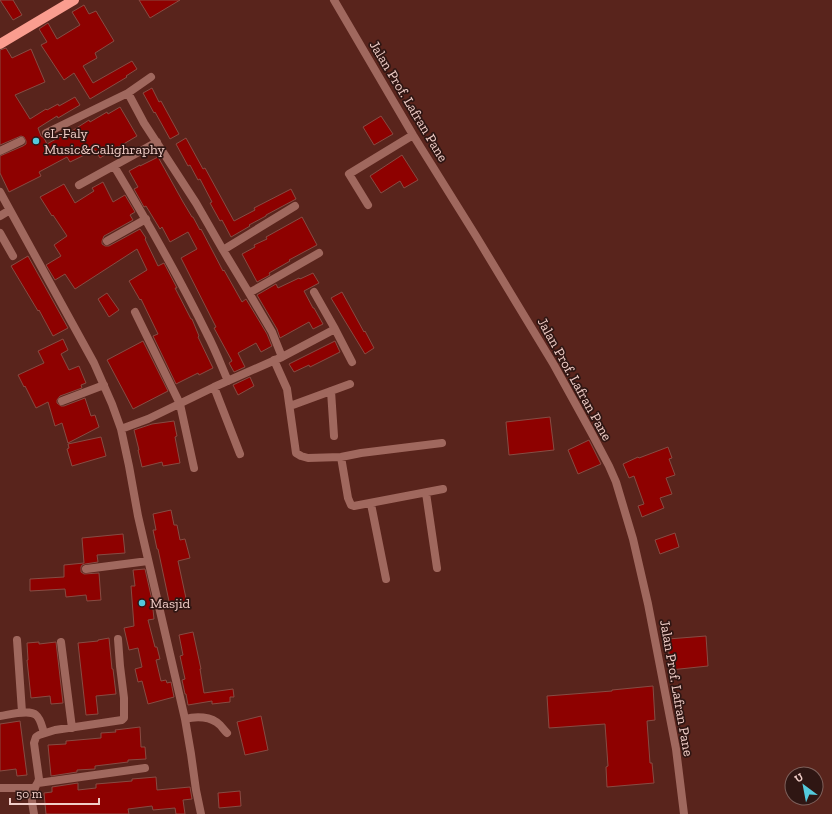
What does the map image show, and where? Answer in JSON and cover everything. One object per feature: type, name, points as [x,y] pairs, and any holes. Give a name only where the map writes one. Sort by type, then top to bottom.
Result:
[{"type":"main road","points":[[0,44],[74,0]]},
{"type":"street","name":"Jalan Prof. Lafran Pane","points":[[334,0],[413,135],[554,365],[591,432],[616,482],[633,539],[655,636],[676,749],[684,814]]},
{"type":"street","points":[[46,133],[128,93],[151,78]]},
{"type":"street","points":[[128,93],[144,123],[196,203],[222,250],[272,332],[282,357]]},
{"type":"street","points":[[368,205],[349,174],[413,135]]},
{"type":"street","points":[[0,151],[21,140]]},
{"type":"street","points":[[79,185],[157,142]]},
{"type":"street","points":[[114,166],[146,219],[207,335],[228,381]]},
{"type":"street","points":[[0,192],[94,363],[104,384],[121,429],[138,516],[185,719],[200,814]]},
{"type":"street","points":[[222,250],[295,206]]},
{"type":"street","points":[[0,216],[10,210]]},
{"type":"street","points":[[107,241],[146,219]]},
{"type":"street","points":[[0,233],[13,256]]},
{"type":"street","points":[[249,293],[319,253]]},
{"type":"street","points":[[314,292],[352,362]]},
{"type":"street","points":[[135,312],[180,404],[194,468]]},
{"type":"street","points":[[121,429],[148,419],[214,387],[282,357],[335,329]]},
{"type":"street","points":[[274,360],[288,389],[296,453],[301,456],[308,458],[341,457],[361,453],[442,443]]},
{"type":"street","points":[[62,401],[104,384]]},
{"type":"street","points":[[290,406],[350,384]]},
{"type":"street","points":[[214,387],[240,454]]},
{"type":"street","points":[[331,391],[334,436]]},
{"type":"street","points":[[341,457],[348,498],[351,505],[354,506],[426,493],[443,488]]},
{"type":"street","points":[[426,493],[437,568]]},
{"type":"street","points":[[371,504],[386,579]]},
{"type":"street","points":[[86,569],[148,561]]},
{"type":"street","points":[[34,814],[32,795],[39,779],[34,743],[36,737],[55,730],[122,720],[124,718],[124,698],[118,639]]},
{"type":"street","points":[[17,640],[22,712]]},
{"type":"street","points":[[61,642],[72,728]]},
{"type":"street","points":[[0,716],[22,712],[36,714],[44,733]]},
{"type":"street","points":[[185,719],[200,717],[211,720],[220,725],[227,733]]},
{"type":"street","points":[[0,788],[37,786],[145,768]]},
{"type":"building","points":[[0,0],[13,0],[22,15],[13,20]]},
{"type":"building","points":[[139,0],[180,0],[150,18]]},
{"type":"building","points":[[84,5],[89,14],[96,11],[114,41],[95,53],[97,58],[83,66],[93,83],[132,61],[137,69],[126,76],[127,77],[90,99],[74,73],[64,80],[41,45],[47,42],[39,29],[48,23],[57,39],[80,25],[72,12]]},
{"type":"building","points":[[6,48],[12,58],[31,49],[45,82],[15,95],[30,119],[46,109],[47,110],[58,104],[59,106],[75,97],[80,105],[58,118],[57,116],[38,128],[41,136],[47,144],[63,135],[64,136],[89,120],[90,122],[107,112],[108,114],[120,107],[137,136],[100,158],[95,150],[70,162],[67,157],[39,172],[41,176],[9,192],[0,173],[0,156],[23,146],[26,144],[26,141],[24,137],[21,136],[0,145],[0,50]]},
{"type":"building","points":[[152,88],[179,134],[170,139],[143,93]]},
{"type":"building","points":[[381,116],[393,134],[374,145],[363,127]]},
{"type":"building","points":[[186,138],[203,169],[205,168],[234,221],[255,210],[254,208],[291,189],[296,199],[266,215],[231,237],[222,220],[220,221],[210,203],[212,202],[200,179],[198,180],[190,165],[188,166],[176,144]]},
{"type":"building","points":[[402,155],[418,180],[404,188],[400,181],[381,193],[370,176]]},
{"type":"building","points":[[158,157],[183,202],[200,230],[201,229],[223,271],[224,270],[242,302],[246,299],[267,334],[272,346],[261,352],[256,343],[238,353],[245,367],[234,372],[229,363],[232,361],[214,328],[216,327],[181,258],[197,249],[188,232],[170,242],[162,227],[160,229],[146,206],[144,207],[134,189],[138,187],[129,171]]},
{"type":"building","points":[[103,182],[113,202],[125,195],[135,212],[130,215],[133,220],[104,236],[102,244],[109,246],[140,229],[146,238],[145,239],[158,266],[164,263],[177,288],[175,288],[192,319],[199,336],[198,337],[213,368],[199,375],[198,373],[176,384],[153,336],[158,334],[141,299],[140,300],[129,281],[147,270],[137,249],[75,289],[65,274],[55,280],[46,265],[61,256],[54,245],[67,236],[40,197],[64,184],[75,203],[94,191],[92,188]]},
{"type":"building","points":[[302,217],[317,245],[289,260],[290,261],[269,273],[270,275],[257,282],[242,254],[255,247],[254,245],[267,239],[266,237]]},
{"type":"building","points":[[28,256],[68,328],[53,336],[39,310],[38,311],[11,266]]},
{"type":"building","points":[[313,273],[319,283],[304,291],[323,324],[313,329],[309,322],[280,338],[277,329],[257,295],[276,284],[278,288]]},
{"type":"building","points":[[342,292],[374,348],[365,354],[331,298]]},
{"type":"building","points":[[107,293],[119,310],[109,317],[98,299]]},
{"type":"building","points":[[63,339],[68,350],[61,354],[69,370],[79,366],[86,383],[81,385],[82,388],[60,396],[57,403],[64,406],[85,398],[91,416],[95,415],[99,427],[68,443],[62,423],[55,426],[48,402],[36,408],[18,375],[44,363],[38,351]]},
{"type":"building","points":[[143,341],[168,391],[133,409],[107,360]]},
{"type":"building","points":[[335,341],[340,352],[310,367],[309,365],[294,372],[289,364]]},
{"type":"building","points":[[250,377],[254,386],[238,395],[233,385]]},
{"type":"building","points":[[550,417],[554,450],[509,455],[506,422]]},
{"type":"building","points":[[174,421],[177,436],[175,437],[180,463],[163,466],[162,462],[142,467],[134,430],[152,424]]},
{"type":"building","points":[[101,437],[106,456],[72,466],[67,449],[69,448],[68,444]]},
{"type":"building","points":[[589,440],[601,464],[578,474],[568,450]]},
{"type":"building","points":[[668,447],[672,458],[669,459],[675,475],[666,478],[672,494],[660,498],[664,508],[642,517],[638,506],[644,504],[634,476],[629,478],[623,464],[638,457],[639,458]]},
{"type":"building","points":[[171,510],[174,525],[177,525],[180,540],[185,539],[190,558],[178,561],[187,603],[170,606],[153,530],[156,530],[153,514]]},
{"type":"building","points":[[675,533],[679,547],[660,554],[655,540]]},
{"type":"building","points":[[123,534],[125,553],[97,555],[98,562],[85,564],[81,567],[81,572],[84,574],[99,573],[101,600],[87,601],[86,595],[66,597],[65,589],[30,591],[30,579],[64,577],[64,565],[84,563],[82,538]]},
{"type":"building","points":[[145,569],[152,600],[154,619],[148,620],[155,647],[157,647],[160,659],[156,660],[161,681],[166,680],[167,683],[171,682],[174,697],[148,704],[142,681],[138,682],[135,669],[142,667],[138,648],[129,650],[124,628],[134,626],[131,586],[135,586],[133,570]]},
{"type":"building","points":[[193,632],[201,669],[204,693],[233,689],[234,697],[230,697],[230,702],[212,704],[212,701],[188,705],[182,680],[185,679],[180,656],[183,655],[179,635]]},
{"type":"building","points":[[706,636],[708,666],[670,670],[668,639]]},
{"type":"building","points":[[109,638],[116,694],[96,696],[98,714],[86,715],[78,643],[98,641]]},
{"type":"building","points":[[39,642],[39,644],[56,642],[63,703],[51,704],[50,696],[31,698],[27,660],[27,643]]},
{"type":"building","points":[[653,686],[655,720],[647,721],[650,763],[652,763],[654,783],[607,787],[606,767],[608,766],[605,724],[549,728],[547,696]]},
{"type":"building","points":[[261,716],[268,750],[245,755],[237,722]]},
{"type":"building","points":[[20,721],[27,775],[17,776],[16,769],[0,771],[0,724]]},
{"type":"building","points":[[140,727],[141,747],[145,747],[146,759],[128,760],[128,762],[95,766],[95,769],[77,770],[77,772],[51,776],[48,745],[66,744],[66,741],[101,738],[101,733],[116,732],[115,730]]},
{"type":"building","points":[[156,777],[157,790],[190,787],[192,799],[183,800],[185,814],[176,814],[175,808],[153,810],[152,806],[128,809],[129,814],[46,814],[44,793],[52,792],[52,787],[78,783],[78,790],[96,788],[96,784]]},
{"type":"building","points":[[240,791],[241,806],[219,808],[218,793]]},
{"type":"place","name":"eL-Faly Music&Calighraphy","points":[[36,141]]},
{"type":"place","name":"Masjid","points":[[142,603]]}]
